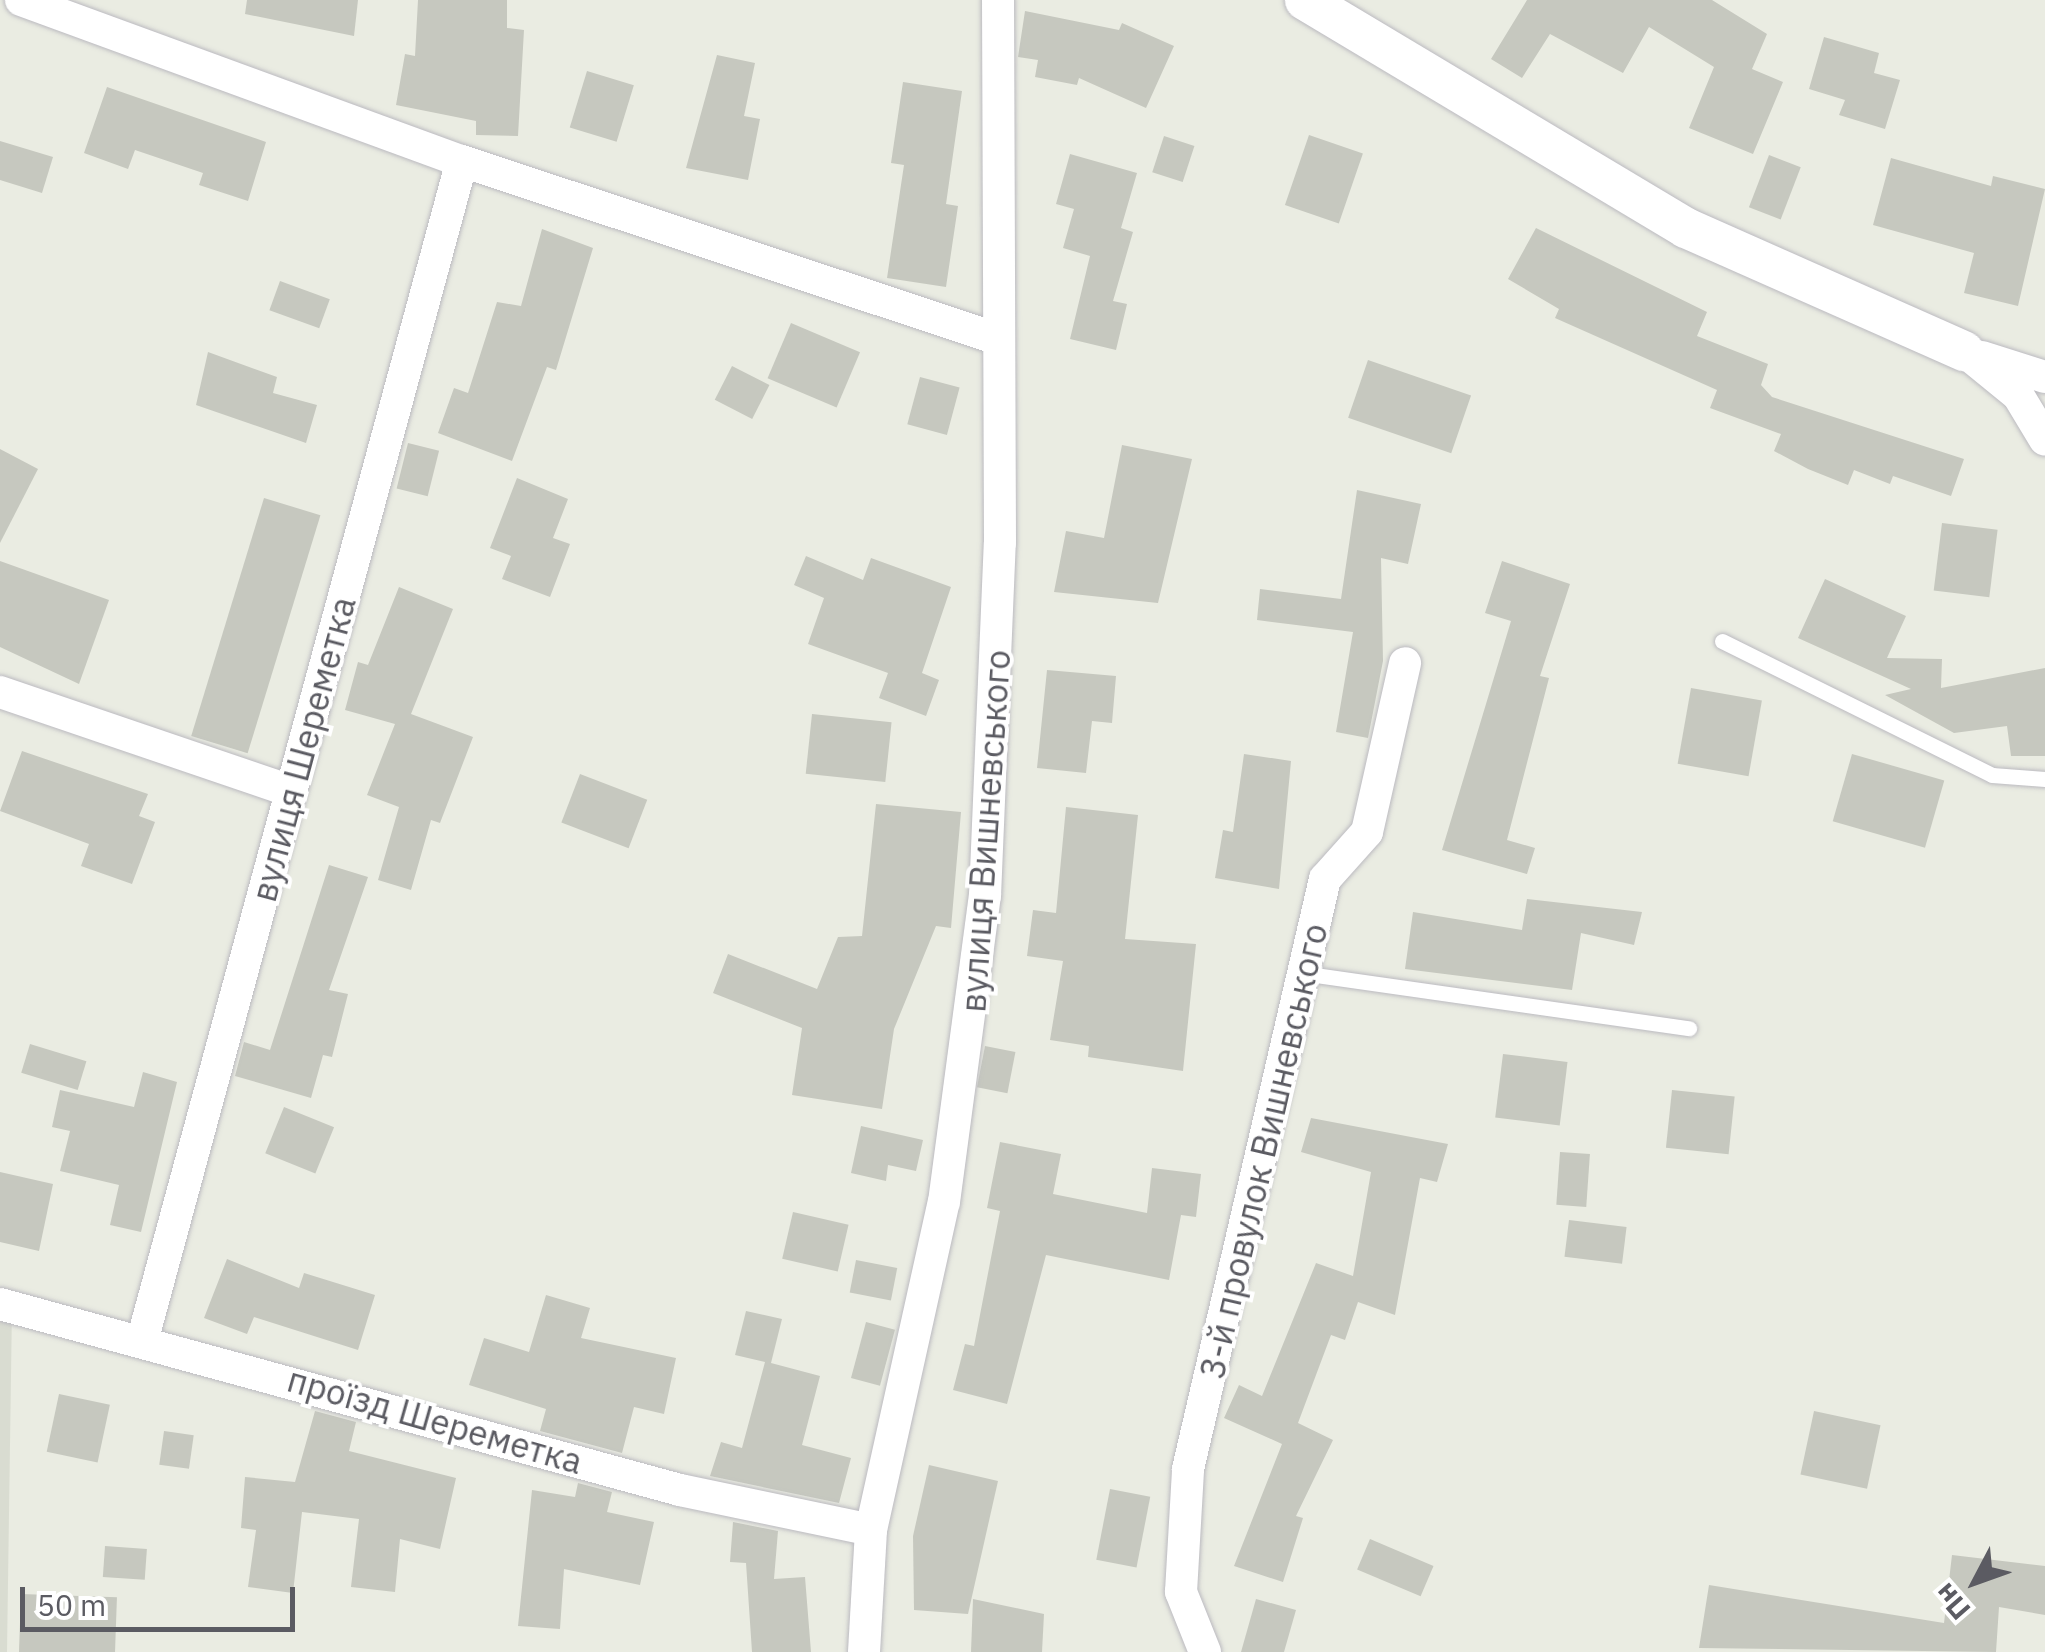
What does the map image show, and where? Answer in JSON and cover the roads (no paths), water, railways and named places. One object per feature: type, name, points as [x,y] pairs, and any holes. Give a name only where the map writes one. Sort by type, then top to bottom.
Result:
[{"type":"street","points":[[22,0],[462,161],[998,339]]},
{"type":"street","name":"вулиця Вишневського","points":[[864,1652],[871,1530],[912,1370],[974,1008],[998,665],[998,0]]},
{"type":"street","points":[[1304,0],[1686,228],[1964,352],[2045,377]]},
{"type":"street","name":"вулиця Шереметка","points":[[143,1338],[462,161]]},
{"type":"street","points":[[1964,352],[2018,396],[2045,440]]},
{"type":"street","name":"3-й провулок Вишневського","points":[[1206,1652],[1181,1592],[1188,1469],[1308,974],[1325,879],[1367,832],[1405,662]]},
{"type":"street","points":[[0,692],[291,791]]},
{"type":"street","name":"проїзд Шереметка","points":[[0,1304],[143,1338],[680,1490],[871,1530]]},
{"type":"lane","points":[[1964,352],[2045,385]]},
{"type":"lane","points":[[1722,641],[1992,775],[2045,779]]},
{"type":"lane","points":[[1308,974],[1688,1028]]}]
